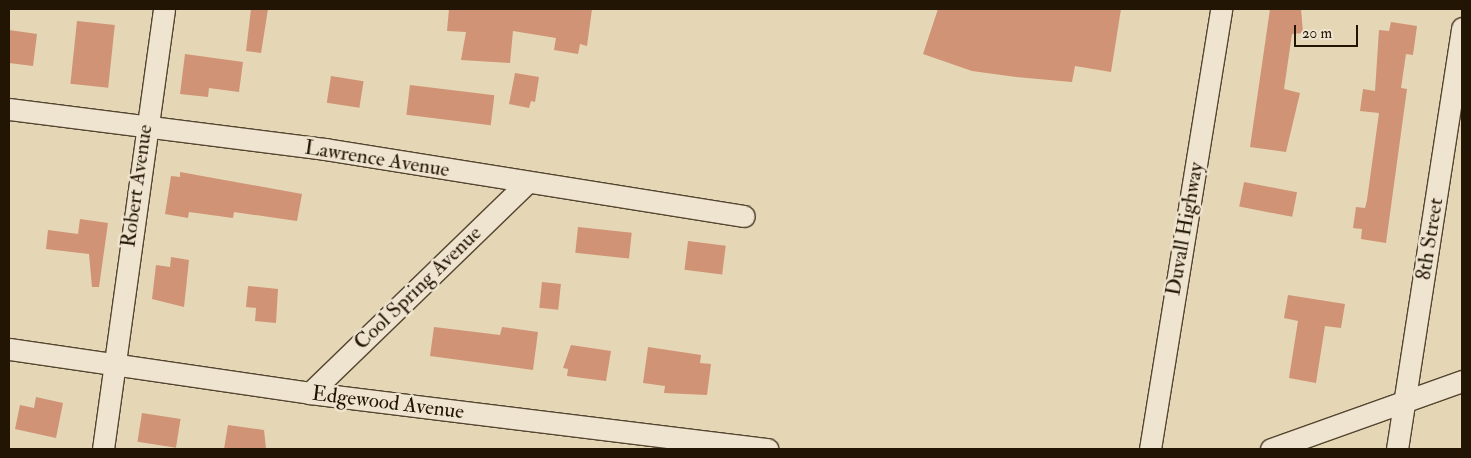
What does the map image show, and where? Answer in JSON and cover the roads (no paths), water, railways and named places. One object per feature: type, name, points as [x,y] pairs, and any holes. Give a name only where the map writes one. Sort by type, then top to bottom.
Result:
[{"type":"street","name":"Robert Avenue","points":[[103,449],[145,126],[164,9]]},
{"type":"street","name":"Duvall Highway","points":[[1150,449],[1221,9]]},
{"type":"street","name":"8th Street","points":[[1397,449],[1462,28]]},
{"type":"street","name":"Lawrence Avenue","points":[[9,110],[325,150],[744,216]]},
{"type":"street","name":"Cool Spring Avenue","points":[[310,393],[526,183]]},
{"type":"street","name":"Edgewood Avenue","points":[[9,349],[310,393],[768,449]]},
{"type":"street","points":[[1271,449],[1462,381]]}]
